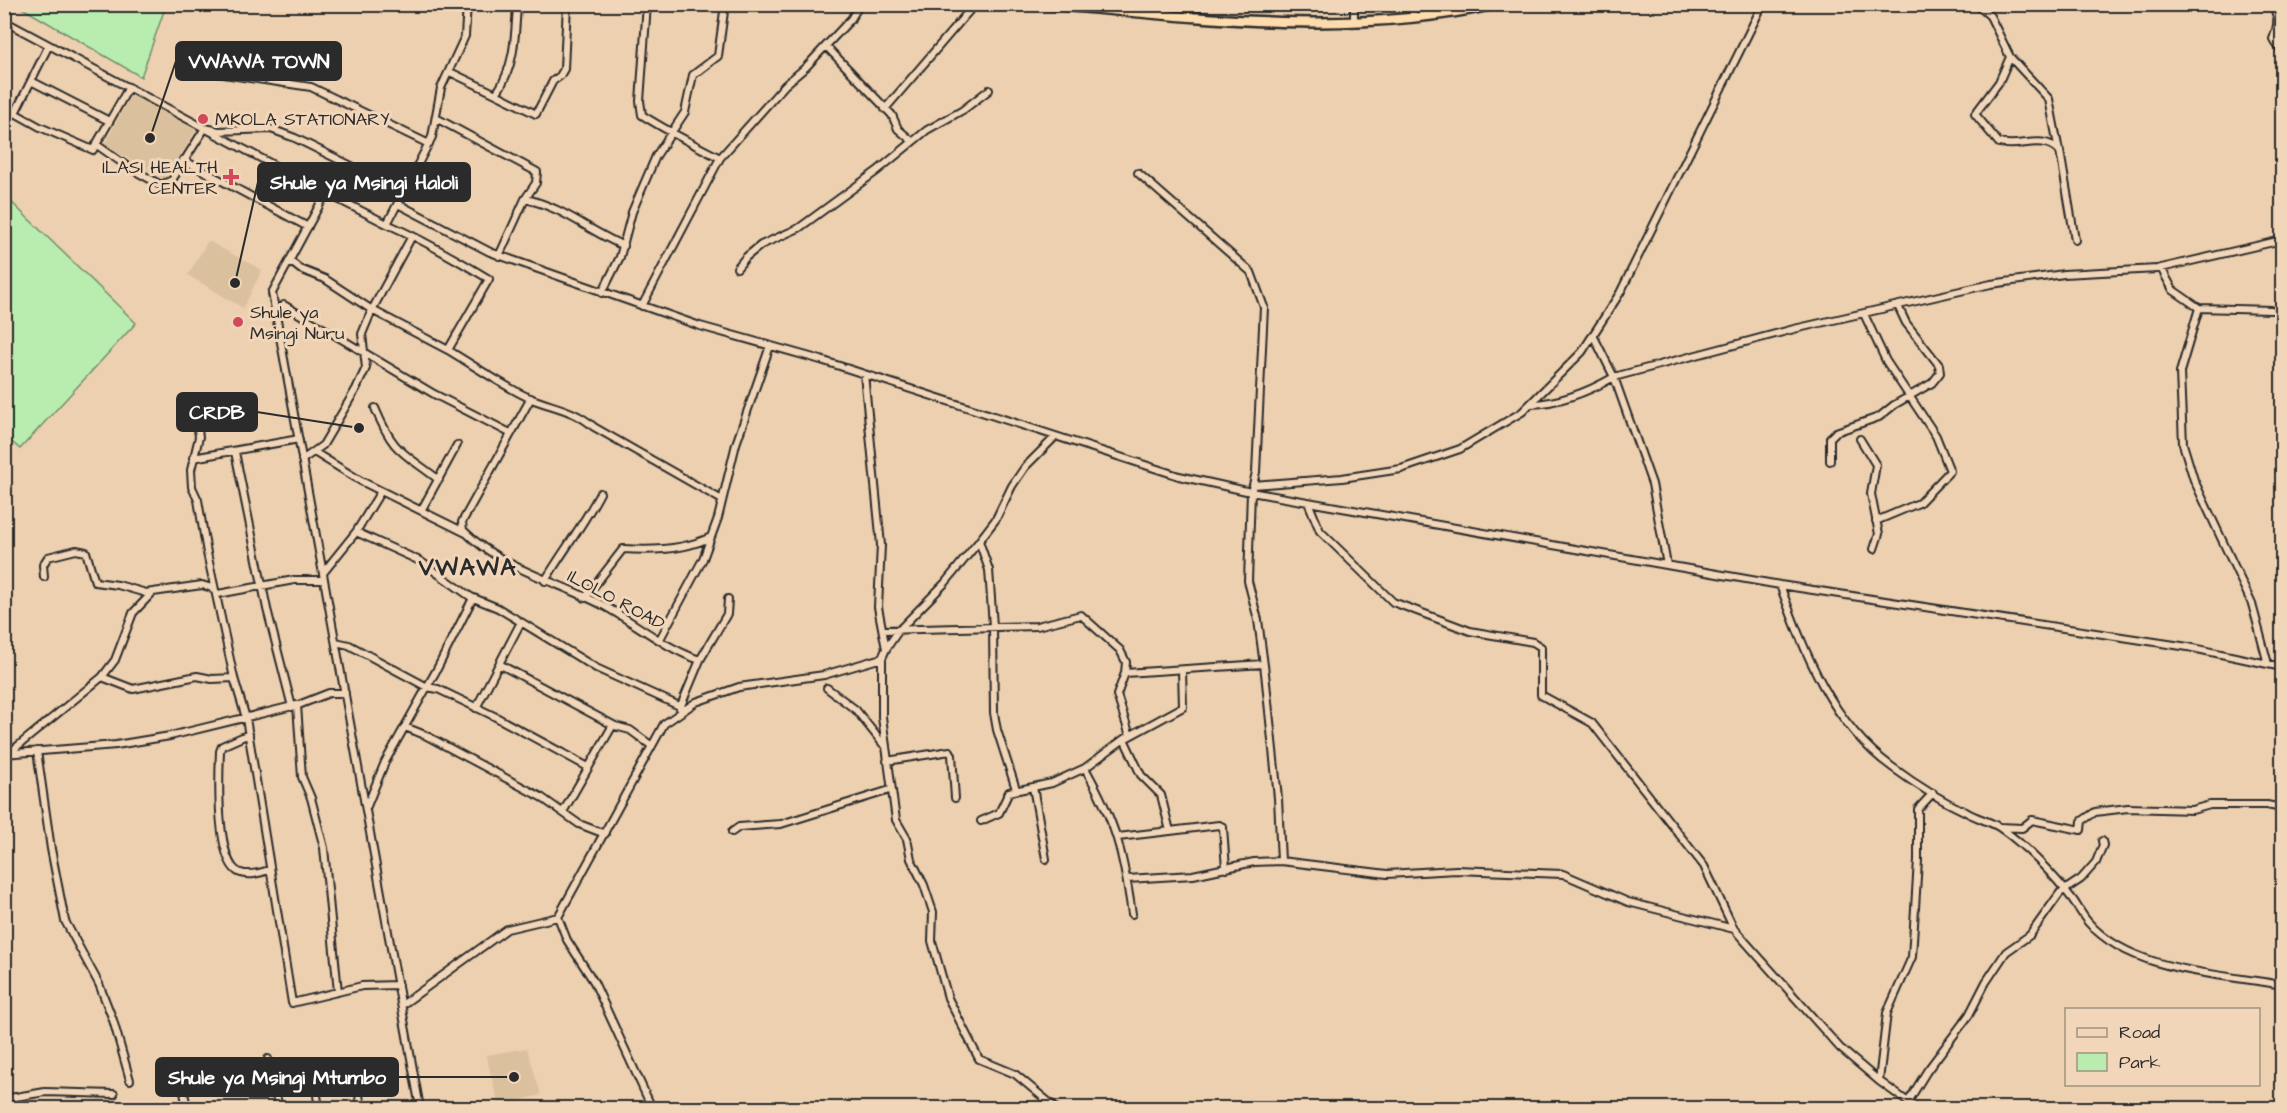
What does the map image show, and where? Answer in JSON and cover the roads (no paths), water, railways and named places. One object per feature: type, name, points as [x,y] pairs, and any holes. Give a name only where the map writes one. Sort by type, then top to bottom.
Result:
[{"type":"highway","points":[[1045,4],[1169,15],[1354,22],[1412,17],[1497,4]]},
{"type":"street","points":[[387,224],[429,144],[441,88],[465,36],[467,4]]},
{"type":"street","points":[[496,94],[506,81],[514,52],[517,4]]},
{"type":"street","points":[[450,72],[536,114],[553,81],[564,69],[567,4]]},
{"type":"street","points":[[647,4],[640,101],[642,115],[669,133],[681,136],[720,158]]},
{"type":"street","points":[[602,293],[624,246],[638,197],[669,133],[685,112],[693,75],[718,56],[724,4]]},
{"type":"street","points":[[642,306],[720,158],[785,85],[851,19],[860,4]]},
{"type":"street","points":[[885,109],[975,4]]},
{"type":"street","points":[[1354,4],[1354,22]]},
{"type":"street","points":[[1412,17],[1415,4]]},
{"type":"street","points":[[1253,485],[1342,478],[1401,469],[1460,448],[1522,412],[1531,404],[1582,352],[1620,293],[1763,4]]},
{"type":"street","points":[[1976,4],[1990,16],[2010,57],[2049,99],[2075,240]]},
{"type":"street","points":[[2271,4],[2276,12],[2278,25],[2273,39],[2283,52]]},
{"type":"street","points":[[4,21],[326,193],[412,236],[489,279],[448,350]]},
{"type":"street","points":[[15,113],[49,45]]},
{"type":"street","points":[[826,46],[892,116],[898,129],[912,141]]},
{"type":"street","points":[[2010,57],[1999,82],[1975,114],[1999,143],[2043,141],[2052,144],[2060,151]]},
{"type":"street","points":[[210,72],[311,87],[429,144]]},
{"type":"street","points":[[32,81],[109,121]]},
{"type":"street","points":[[4,107],[93,150],[129,87]]},
{"type":"street","points":[[737,268],[761,245],[799,228],[877,171],[912,141],[989,90]]},
{"type":"street","points":[[436,118],[537,172],[536,183],[525,199],[499,256]]},
{"type":"street","points":[[97,145],[161,184],[172,180],[206,128]]},
{"type":"street","points":[[206,128],[219,131],[271,129],[295,138],[404,192]]},
{"type":"street","points":[[183,160],[308,227]]},
{"type":"street","points":[[1138,173],[1251,272],[1264,307],[1257,472],[1251,492],[1247,569],[1258,620],[1278,798],[1281,861]]},
{"type":"street","points":[[326,193],[272,293],[420,1108]]},
{"type":"street","points":[[525,199],[548,206],[600,236],[624,246]]},
{"type":"street","points":[[398,204],[499,256],[602,293],[864,374],[1179,476],[1251,492],[1780,585],[2188,647],[2283,667]]},
{"type":"street","points":[[302,460],[323,445],[356,389],[366,368],[362,337],[372,310],[412,236]]},
{"type":"street","points":[[1531,404],[1551,403],[1593,389],[1614,377],[1794,329],[1991,284],[2064,274],[2161,268],[2283,240]]},
{"type":"street","points":[[290,261],[300,269],[325,279],[372,310],[448,350],[531,398],[569,410],[594,428],[722,500]]},
{"type":"street","points":[[2161,268],[2173,290],[2199,308],[2271,310]]},
{"type":"street","points":[[284,305],[365,354],[510,433]]},
{"type":"street","points":[[1830,461],[1828,447],[1834,434],[1880,417],[1932,383],[1941,369],[1906,322],[1898,306]]},
{"type":"street","points":[[2199,308],[2180,372],[2183,444],[2194,480],[2252,604],[2268,664]]},
{"type":"street","points":[[1864,314],[1880,349],[1936,436],[1950,471],[1919,502],[1876,521]]},
{"type":"street","points":[[1593,335],[1614,377],[1652,484],[1667,565]]},
{"type":"street","points":[[351,345],[362,337]]},
{"type":"street","points":[[660,639],[696,572],[711,537],[736,444],[770,346]]},
{"type":"street","points":[[864,374],[881,545],[878,607],[886,649]]},
{"type":"street","points":[[467,534],[462,522],[531,398]]},
{"type":"street","points":[[375,408],[395,448],[439,480]]},
{"type":"street","points":[[196,413],[199,437],[193,458],[192,487],[198,500],[205,544],[218,594],[234,678],[246,718],[292,1003],[362,986],[398,985]]},
{"type":"street","points":[[1055,437],[1024,467],[996,519],[945,583],[899,630],[882,658],[890,790],[896,820],[907,839],[911,860],[924,885],[933,912],[932,941],[948,998],[979,1059],[1015,1074],[1056,1108]]},
{"type":"street","points":[[193,458],[299,439]]},
{"type":"street","points":[[1860,439],[1876,465],[1870,494],[1879,537],[1874,549]]},
{"type":"street","points":[[422,510],[458,445]]},
{"type":"street","points":[[235,452],[264,585],[267,609],[294,706],[302,777],[311,798],[324,848],[338,992]]},
{"type":"street","name":"ILOLO ROAD","points":[[314,452],[381,491],[467,534],[509,565],[585,598],[700,660]]},
{"type":"street","points":[[218,594],[324,576],[356,532],[381,491]]},
{"type":"street","points":[[545,581],[571,538],[584,523],[600,493]]},
{"type":"street","points":[[1308,502],[1320,531],[1392,602],[1470,631],[1533,642],[1541,647],[1541,695],[1592,723],[1704,866],[1734,929],[1801,1006],[1826,1028],[1840,1048],[1879,1081],[1917,1108]]},
{"type":"street","points":[[356,532],[420,561],[473,598],[521,622],[597,668],[683,708],[739,687],[824,675],[882,658]]},
{"type":"street","points":[[585,598],[623,549],[663,550],[699,543],[711,537]]},
{"type":"street","points":[[979,541],[989,570],[993,626],[994,713],[997,730],[1016,789]]},
{"type":"street","points":[[44,577],[43,565],[48,557],[75,550],[86,552],[91,562],[91,574],[95,582],[152,593],[202,585],[212,588],[218,594]]},
{"type":"street","points":[[1780,585],[1806,658],[1821,686],[1845,720],[1891,767],[1932,793],[1997,826],[2023,846],[2065,890],[2088,922],[2108,940],[2131,953],[2206,973],[2283,986]]},
{"type":"street","points":[[8,753],[102,677],[115,660],[134,613],[152,593]]},
{"type":"street","points":[[366,809],[385,762],[473,598]]},
{"type":"street","points":[[402,1005],[507,929],[558,917],[664,723],[683,708],[700,660],[727,614],[728,599]]},
{"type":"street","points":[[883,630],[1037,626],[1081,615],[1120,650],[1126,662],[1125,673],[1117,695],[1127,738],[1141,775],[1161,795],[1170,831]]},
{"type":"street","points":[[476,708],[521,622]]},
{"type":"street","points":[[336,642],[376,658],[427,687],[438,689],[588,767]]},
{"type":"street","points":[[499,664],[613,725],[630,730],[652,746]]},
{"type":"street","points":[[1125,673],[1263,664]]},
{"type":"street","points":[[981,821],[999,813],[1006,796],[1016,789],[1033,788],[1052,783],[1085,768],[1127,738],[1183,707],[1182,670]]},
{"type":"street","points":[[102,677],[132,689],[197,676],[212,679],[234,678]]},
{"type":"street","points":[[827,688],[856,710],[886,749]]},
{"type":"street","points":[[8,753],[116,745],[170,736],[294,706],[329,693],[345,693]]},
{"type":"street","points":[[563,812],[613,725]]},
{"type":"street","points":[[405,727],[425,735],[541,797],[579,824],[605,834]]},
{"type":"street","points":[[249,734],[222,746],[220,751],[219,790],[225,850],[229,864],[239,873],[269,870]]},
{"type":"street","points":[[4,743],[8,753]]},
{"type":"street","points":[[37,752],[51,849],[66,921],[99,984],[113,1020],[130,1080]]},
{"type":"street","points":[[887,761],[950,752],[955,798]]},
{"type":"street","points":[[1085,768],[1111,817],[1118,837],[1132,914]]},
{"type":"street","points":[[1033,788],[1046,859]]},
{"type":"street","points":[[732,832],[739,827],[781,824],[890,790]]},
{"type":"street","points":[[1879,1081],[1887,1013],[1912,957],[1918,860],[1918,809],[1932,793]]},
{"type":"street","points":[[1997,826],[2022,828],[2032,820],[2081,831],[2082,821],[2095,812],[2106,810],[2128,808],[2192,810],[2210,805],[2267,805],[2283,808]]},
{"type":"street","points":[[1118,837],[1221,825],[1227,869]]},
{"type":"street","points":[[1908,1102],[1927,1071],[1969,1015],[1986,982],[2006,952],[2030,935],[2060,893],[2096,862],[2103,845],[2102,841]]},
{"type":"street","points":[[1127,879],[1193,875],[1254,862],[1281,861],[1387,874],[1456,870],[1563,874],[1628,902],[1734,929]]},
{"type":"street","points":[[558,917],[567,940],[594,982],[652,1108]]},
{"type":"street","points":[[268,1059],[279,1108]]},
{"type":"street","points":[[357,1075],[362,1108]]},
{"type":"street","points":[[183,1087],[187,1108]]},
{"type":"street","points":[[316,1089],[319,1108]]},
{"type":"street","points":[[4,1099],[45,1092],[114,1094]]},
{"type":"place","name":"MKOLA STATIONARY","points":[[203,119]]},
{"type":"place","name":"VWAWA TOWN","points":[[150,138]]},
{"type":"place","name":"ILASI HEALTH CENTER","points":[[231,177]]},
{"type":"place","name":"Shule ya Msingi Haloli","points":[[235,283]]},
{"type":"place","name":"Shule ya Msingi Nuru","points":[[238,322]]},
{"type":"place","name":"CRDB","points":[[359,428]]},
{"type":"place","name":"Shule ya Msingi Mtumbo","points":[[514,1077]]},
{"type":"district","name":"VWAWA","points":[[468,568]]}]
